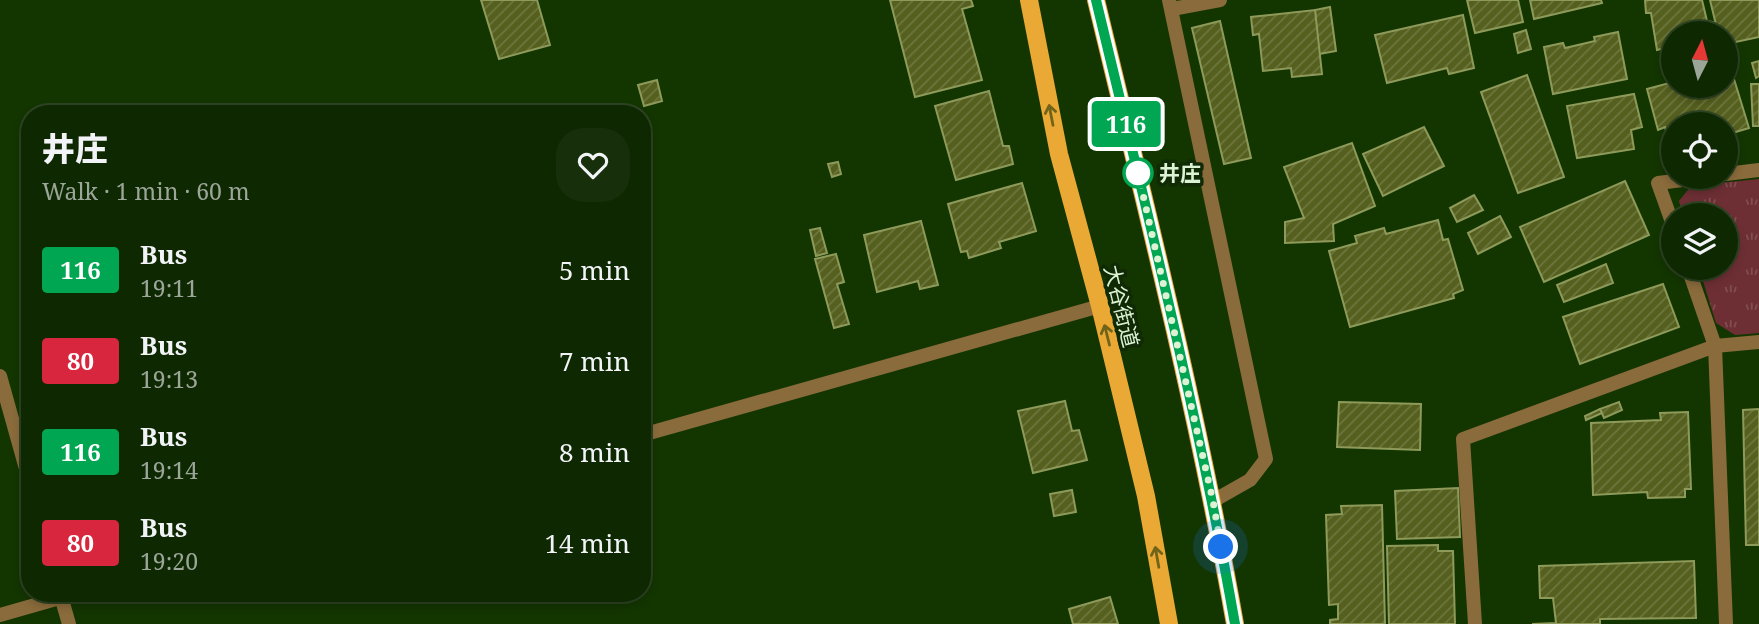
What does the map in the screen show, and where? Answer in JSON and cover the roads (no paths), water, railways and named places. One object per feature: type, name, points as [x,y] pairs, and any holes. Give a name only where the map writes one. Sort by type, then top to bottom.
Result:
[{"type":"main road","name":"大谷街道","points":[[1029,0],[1059,154],[1100,306],[1146,496],[1169,624]]},
{"type":"main road","points":[[1096,0],[1165,286],[1213,501],[1235,624]]},
{"type":"street","points":[[1213,501],[1250,480],[1266,459],[1170,5],[1220,0]]},
{"type":"street","points":[[1738,173],[1759,170]]},
{"type":"street","points":[[1661,183],[1658,183],[1665,203]]},
{"type":"street","points":[[1692,280],[1715,346],[1726,624]]},
{"type":"street","points":[[651,432],[1100,306]]},
{"type":"street","points":[[1475,624],[1464,439],[1715,346],[1759,341]]},
{"type":"street","points":[[0,376],[21,451]]},
{"type":"street","points":[[0,615],[40,602]]},
{"type":"street","points":[[63,602],[69,624]]},
{"type":"place","name":"井庄","points":[[1138,173]]}]
